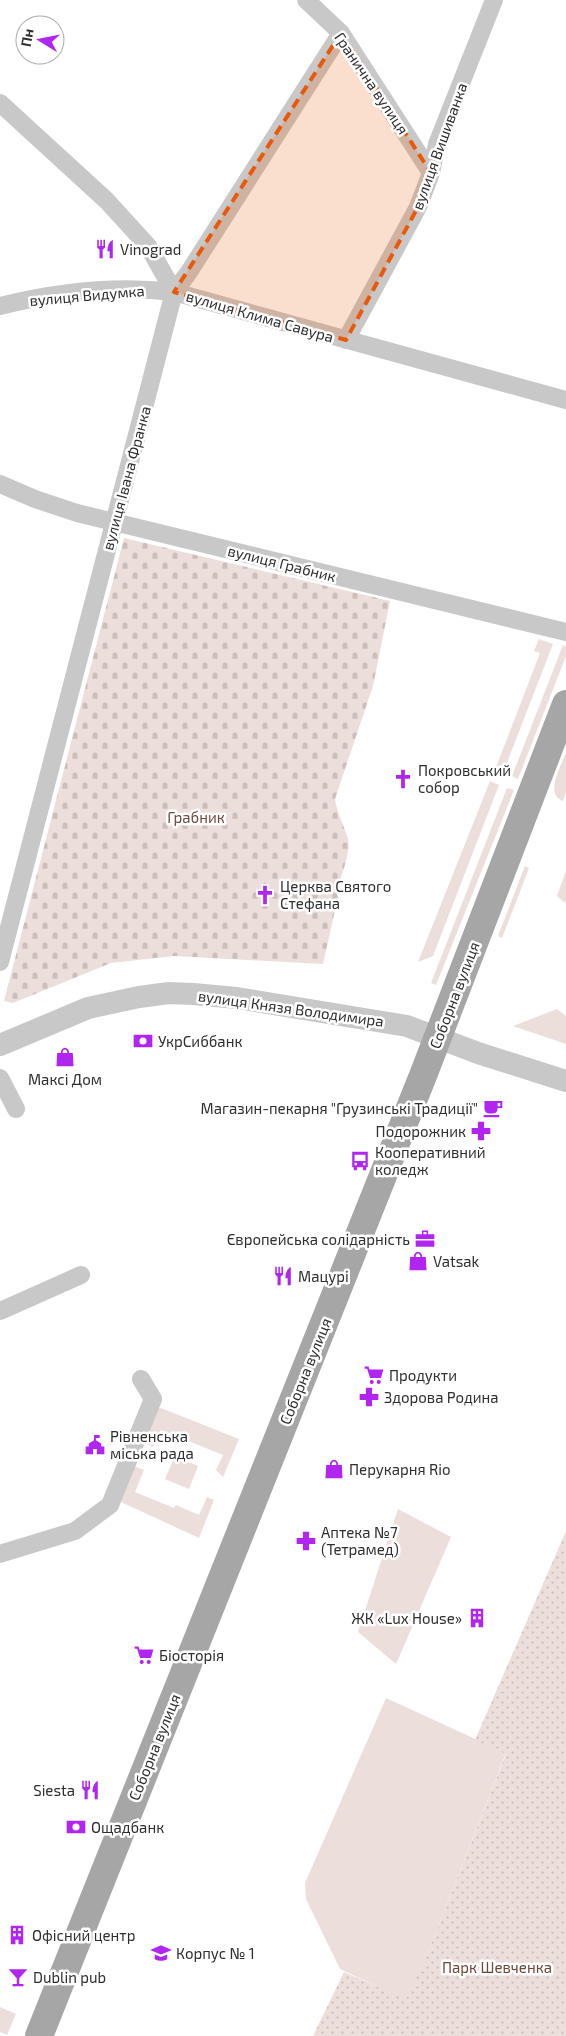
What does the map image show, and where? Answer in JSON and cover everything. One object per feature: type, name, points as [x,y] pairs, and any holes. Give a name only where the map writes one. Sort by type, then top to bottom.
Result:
[{"type":"main road","name":"Соборна вулиця","points":[[39,2036],[438,1038],[566,704]]},
{"type":"street","name":"Гранична вулиця","points":[[306,0],[341,33],[431,173]]},
{"type":"street","name":"вулиця Вишиванка","points":[[346,340],[418,208],[431,173],[437,144],[494,0]]},
{"type":"street","name":"вулиця Івана Франка","points":[[0,962],[174,292],[189,272],[341,33]]},
{"type":"street","name":"вулиця Клима Савура","points":[[0,103],[107,202],[148,246],[174,292],[566,400]]},
{"type":"street","name":"вулиця Видумка","points":[[0,306],[64,294],[141,288],[174,292]]},
{"type":"street","name":"вулиця Грабник","points":[[0,484],[55,506],[114,522],[566,632]]},
{"type":"street","name":"вулиця Князя Володимира","points":[[0,1045],[88,1008],[168,993],[238,998],[407,1026],[478,1053],[566,1081]]},
{"type":"street","points":[[0,1078],[16,1109]]},
{"type":"street","points":[[0,1311],[81,1275]]},
{"type":"street","points":[[0,1554],[76,1532],[110,1505],[153,1399],[141,1379]]},
{"type":"highlighted area","points":[[341,33],[431,173],[418,207],[346,340],[174,292]]},
{"type":"green space","name":"Грабник","points":[[124,538],[390,601],[373,686],[335,799],[349,845],[345,866],[336,892],[338,897],[323,964],[174,956],[111,963],[13,1003],[4,1001]]},
{"type":"green space","points":[[539,639],[553,644],[503,773],[495,770],[540,653],[534,651]]},
{"type":"green space","points":[[563,645],[566,647],[566,656],[518,779],[512,776]]},
{"type":"green space","points":[[566,753],[566,792],[563,801],[557,797],[554,786]]},
{"type":"green space","points":[[490,781],[499,785],[433,956],[418,962]]},
{"type":"green space","points":[[507,788],[514,790],[436,985],[431,983]]},
{"type":"green space","points":[[525,866],[529,868],[502,938],[498,936]]},
{"type":"green space","points":[[566,871],[566,900],[565,903],[557,896]]},
{"type":"green space","points":[[557,1009],[566,1016],[566,1044],[513,1026]]},
{"type":"green space","points":[[161,1408],[239,1439],[223,1477],[216,1470],[223,1455],[161,1430],[153,1447],[141,1442],[156,1409]]},
{"type":"green space","points":[[175,1456],[198,1466],[189,1489],[165,1479]]},
{"type":"green space","points":[[131,1465],[144,1470],[135,1492],[174,1508],[176,1505],[199,1515],[207,1497],[214,1500],[199,1538],[121,1502]]},
{"type":"green space","points":[[398,1509],[451,1537],[396,1664],[358,1632]]},
{"type":"green space","name":"Парк Шевченка","points":[[566,1531],[566,2036],[313,2036],[344,1972],[406,1999],[427,1955],[506,1754],[475,1740]]},
{"type":"green space","points":[[386,1698],[506,1753],[427,1955],[406,2000],[340,1969],[306,1899],[305,1883]]},
{"type":"green space","points":[[0,2007],[16,2014],[7,2035],[0,2032]]},
{"type":"place","name":"Vinograd","points":[[105,249]]},
{"type":"place","name":"Покровський собор","points":[[403,779]]},
{"type":"place","name":"Церква Святого Стефана","points":[[265,895]]},
{"type":"place","name":"УкрСиббанк","points":[[143,1041]]},
{"type":"place","name":"Максі Дом","points":[[65,1057]]},
{"type":"place","name":"Магазин-пекарня \"Грузинські Традиції\"","points":[[493,1108]]},
{"type":"place","name":"Подорожник","points":[[481,1131]]},
{"type":"place","name":"Кооперативний коледж","points":[[360,1161]]},
{"type":"place","name":"Європейська солідарність","points":[[425,1239]]},
{"type":"place","name":"Vatsak","points":[[418,1261]]},
{"type":"place","name":"Мацурі","points":[[283,1276]]},
{"type":"place","name":"Продукти","points":[[374,1375]]},
{"type":"place","name":"Здорова Родина","points":[[369,1397]]},
{"type":"place","name":"Рівненська міська рада","points":[[95,1445]]},
{"type":"place","name":"Перукарня Rio","points":[[334,1469]]},
{"type":"place","name":"Аптека №7 (Тетрамед)","points":[[306,1541]]},
{"type":"place","name":"ЖК «Lux House»","points":[[477,1618]]},
{"type":"place","name":"Біосторія","points":[[144,1655]]},
{"type":"place","name":"Siesta","points":[[90,1790]]},
{"type":"place","name":"Ощадбанк","points":[[76,1827]]},
{"type":"place","name":"Офісний центр","points":[[17,1935]]},
{"type":"place","name":"Корпус № 1","points":[[161,1953]]},
{"type":"place","name":"Dublin pub","points":[[18,1977]]}]
